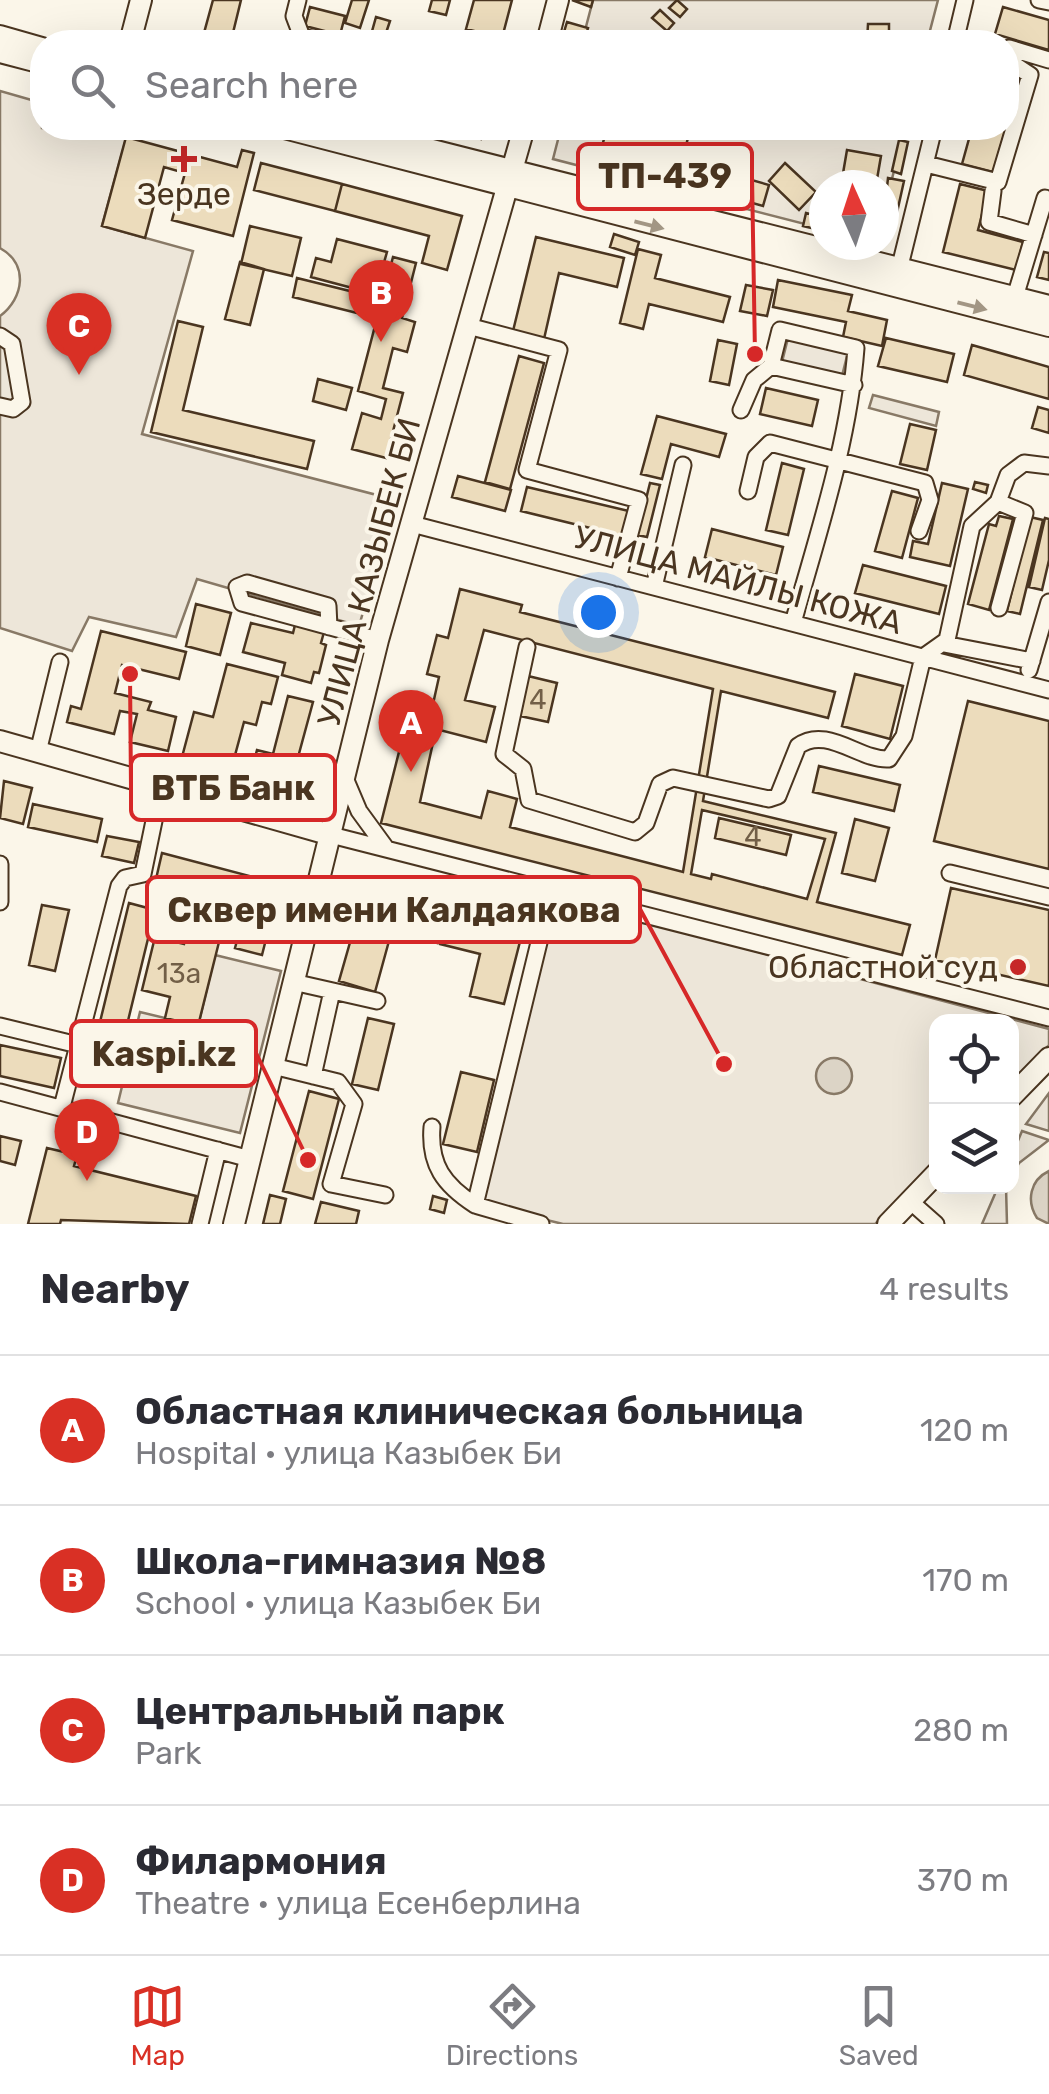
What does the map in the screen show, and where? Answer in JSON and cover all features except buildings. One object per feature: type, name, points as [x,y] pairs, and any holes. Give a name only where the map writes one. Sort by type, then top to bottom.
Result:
[{"type":"main road","points":[[133,30],[141,0]]},
{"type":"main road","points":[[549,30],[558,0]]},
{"type":"main road","points":[[0,36],[30,45]]},
{"type":"main road","points":[[0,52],[30,60]]},
{"type":"main road","points":[[336,140],[897,277],[1049,326]]},
{"type":"main road","points":[[427,140],[510,180]]},
{"type":"main road","name":"УЛИЦА КАЗЫБЕК БИ","points":[[234,1224],[378,640],[521,140]]},
{"type":"main road","points":[[897,277],[1049,306]]},
{"type":"main road","points":[[0,741],[331,835]]},
{"type":"main road","points":[[1019,1089],[1049,1058]]},
{"type":"main road","points":[[888,1224],[929,1181]]},
{"type":"street","points":[[298,0],[294,16],[300,30]]},
{"type":"street","points":[[957,30],[964,0]]},
{"type":"street","points":[[1040,0],[1049,2]]},
{"type":"street","points":[[1019,56],[1049,60]]},
{"type":"street","points":[[1019,64],[1030,75],[1019,112]]},
{"type":"street","points":[[897,277],[931,140]]},
{"type":"street","points":[[926,164],[998,182],[1011,140]]},
{"type":"street","points":[[993,191],[988,222],[1034,235]]},
{"type":"street","points":[[1015,297],[1044,198]]},
{"type":"street","points":[[468,326],[560,350],[527,470],[639,500],[618,578]]},
{"type":"street","points":[[741,410],[754,380],[771,366],[780,330],[856,348],[854,385],[838,463],[792,623]]},
{"type":"street","points":[[0,336],[12,344],[22,402],[13,409],[0,406]]},
{"type":"street","points":[[771,366],[854,385]]},
{"type":"street","points":[[748,491],[756,457],[770,443],[925,483],[930,500],[919,531]]},
{"type":"street","points":[[527,647],[504,754],[523,769],[529,800],[635,832],[654,807],[660,784],[673,778],[769,799],[778,796],[798,746],[805,741],[839,742],[878,759],[889,759],[904,736],[924,658],[944,644],[972,526],[998,502],[1008,475],[1024,463],[1049,466]]},
{"type":"street","points":[[654,587],[683,465]]},
{"type":"street","points":[[998,502],[1025,513],[999,608]]},
{"type":"street","name":"УЛИЦА МАЙЛЫ КОЖА","points":[[412,524],[1049,690]]},
{"type":"street","points":[[330,627],[328,606],[247,583],[237,587],[242,603],[330,627],[378,640]]},
{"type":"street","points":[[1025,684],[1049,602]]},
{"type":"street","points":[[944,644],[1032,661]]},
{"type":"street","points":[[38,752],[60,662]]},
{"type":"street","points":[[345,778],[359,811],[386,848]]},
{"type":"street","points":[[62,1107],[119,886],[124,878],[142,874],[161,787]]},
{"type":"street","points":[[331,835],[1049,1018]]},
{"type":"street","points":[[0,864],[0,902]]},
{"type":"street","points":[[950,873],[1049,898]]},
{"type":"street","points":[[474,1205],[552,889]]},
{"type":"street","points":[[293,982],[377,1001]]},
{"type":"street","points":[[313,1076],[332,991]]},
{"type":"street","points":[[0,1026],[78,1046]]},
{"type":"street","points":[[273,1066],[338,1082],[354,1104],[331,1184],[385,1195]]},
{"type":"street","points":[[0,1092],[250,1158]]},
{"type":"street","points":[[432,1127],[430,1150],[446,1186],[474,1205],[541,1224]]},
{"type":"street","points":[[200,1224],[218,1150]]},
{"type":"street","points":[[910,1201],[936,1224]]},
{"type":"shaded area","points":[[593,0],[938,0],[930,30],[585,30]]},
{"type":"shaded area","points":[[0,91],[30,100],[30,140],[126,140],[102,226],[193,251],[142,434],[396,500],[359,626],[197,579],[176,637],[89,617],[72,651],[0,628],[0,316],[14,300],[20,281],[16,263],[0,248]]},
{"type":"shaded area","points":[[558,140],[902,140],[894,170],[809,170],[809,225],[553,159]]},
{"type":"shaded area","points":[[788,338],[848,352],[842,376],[782,362]]},
{"type":"shaded area","points":[[873,395],[939,412],[936,426],[869,408]]},
{"type":"shaded area","points":[[554,898],[992,1014],[929,1014],[929,1168],[875,1224],[563,1224],[477,1203]]},
{"type":"shaded area","points":[[215,955],[281,971],[240,1133],[118,1103],[140,1012],[198,1026]]},
{"type":"shaded area","points":[[1019,1021],[1049,1029],[1049,1045],[1019,1076]]},
{"type":"shaded area","points":[[834,1058],[847,1063],[852,1076],[847,1089],[834,1094],[821,1089],[816,1076],[821,1063]]},
{"type":"shaded area","points":[[1049,1093],[1049,1131],[1026,1124]]},
{"type":"shaded area","points":[[1022,1131],[1049,1140],[1019,1163]]},
{"type":"shaded area","points":[[1049,1171],[1049,1224],[1037,1218],[1031,1198],[1034,1185]]},
{"type":"shaded area","points":[[995,1194],[1006,1194],[1007,1224],[982,1224]]},
{"type":"place","name":"Зерде","points":[[184,159]]},
{"type":"place","name":"Школа-гимназия №8","points":[[381,342]]},
{"type":"place","name":"ТП-439","points":[[755,354]]},
{"type":"place","name":"Центральный парк","points":[[79,375]]},
{"type":"place","name":"ВТБ Банк","points":[[130,674]]},
{"type":"place","name":"Областная клиническая больница","points":[[411,772]]},
{"type":"place","name":"Областной суд","points":[[1018,967]]},
{"type":"place","name":"Сквер имени Калдаякова","points":[[724,1064]]},
{"type":"place","name":"Kaspi.kz","points":[[308,1160]]},
{"type":"place","name":"Филармония","points":[[87,1181]]}]
